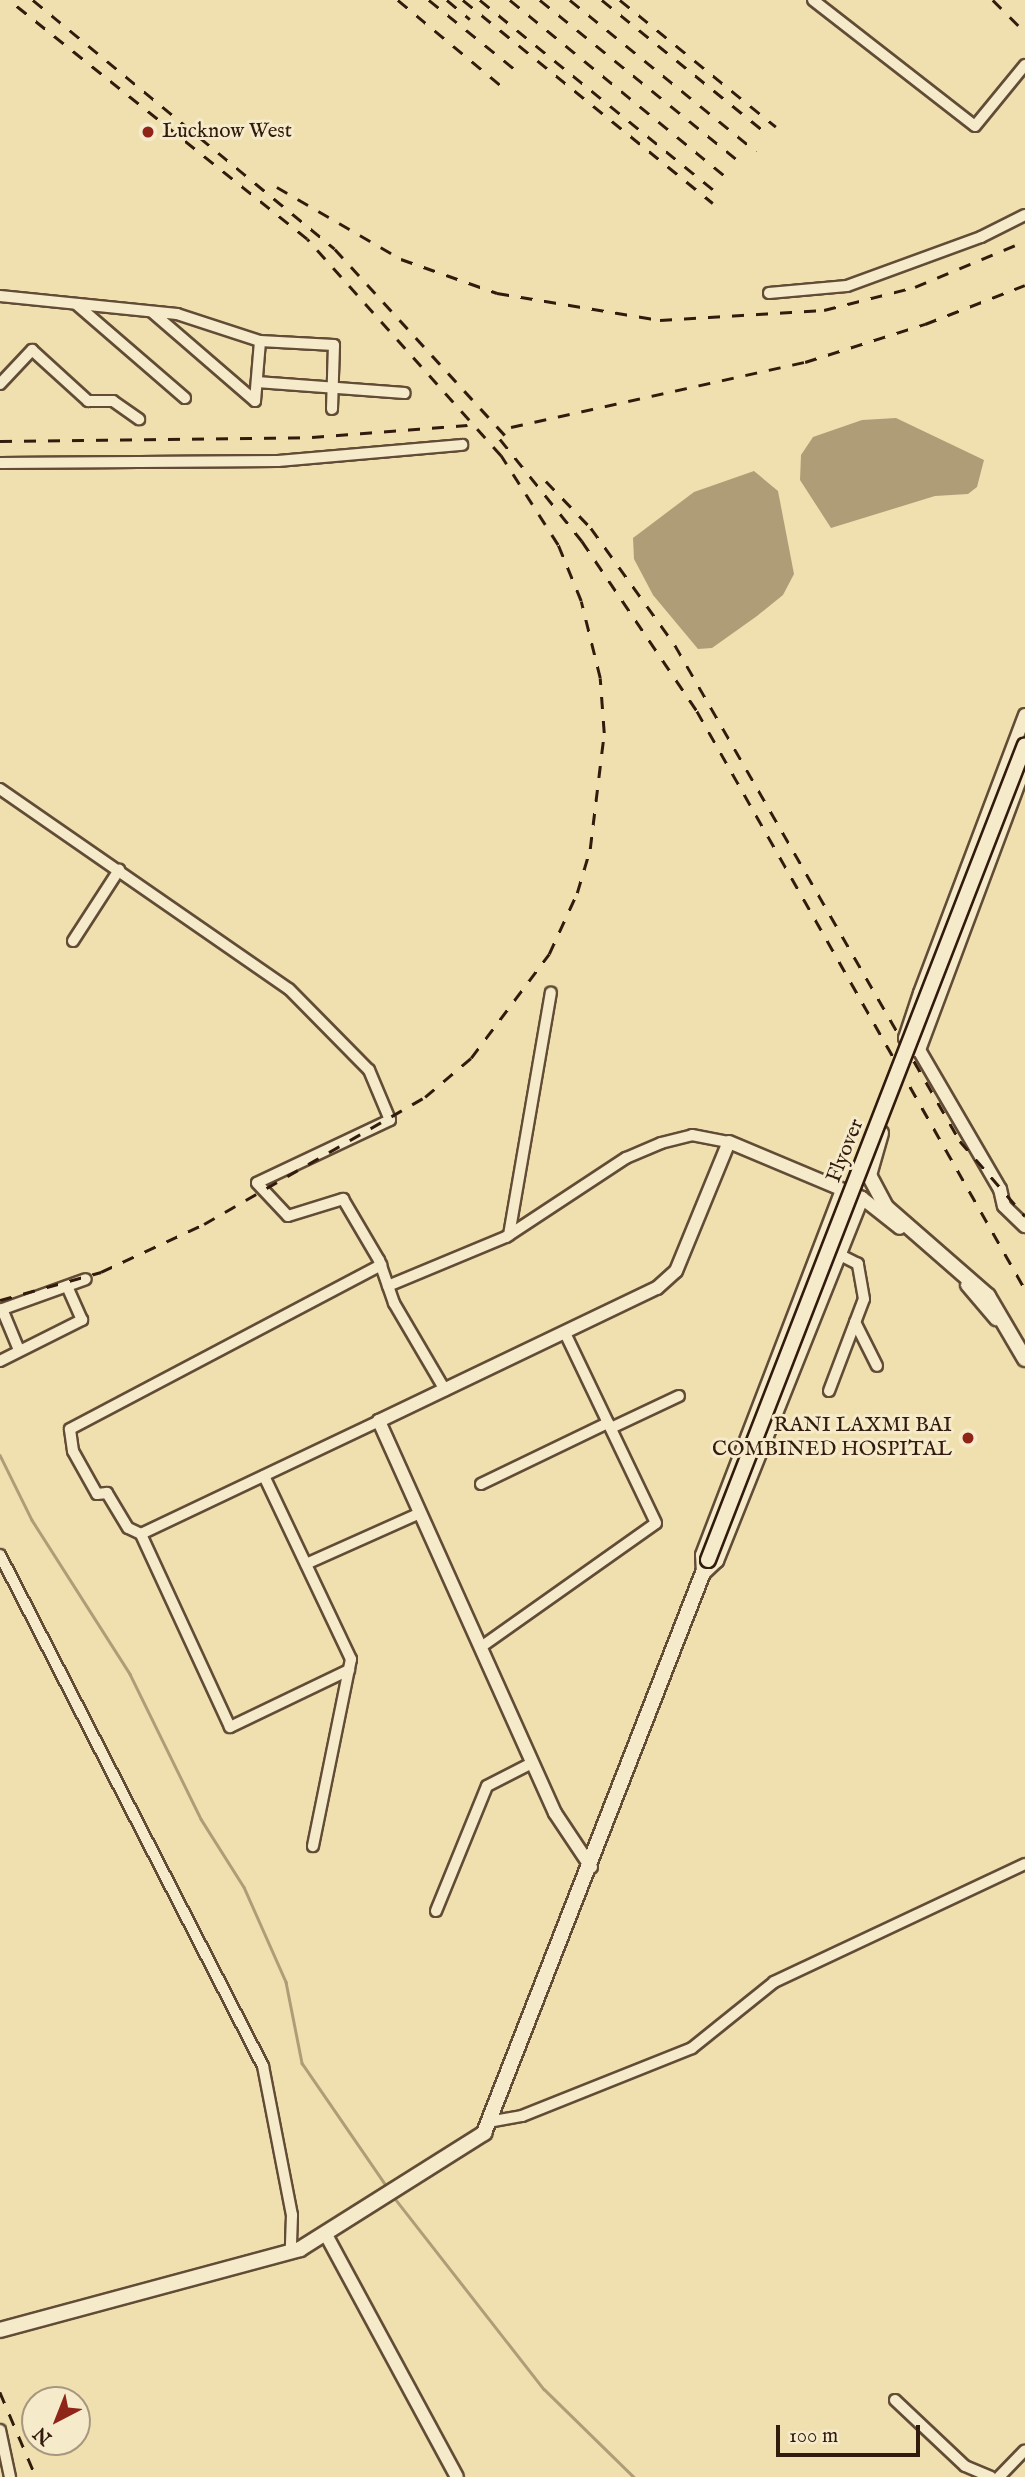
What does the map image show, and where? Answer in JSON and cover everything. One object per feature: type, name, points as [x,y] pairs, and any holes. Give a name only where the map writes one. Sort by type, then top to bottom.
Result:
[{"type":"main road","name":"Flyover","points":[[175,2282],[291,2250],[325,2233],[379,2196],[465,2150],[488,2123],[591,1867],[1025,745]]},
{"type":"main road","points":[[887,1105],[870,1164],[877,1192],[886,1207],[988,1296],[1023,1357]]},
{"type":"main road","points":[[0,2323],[175,2282]]},
{"type":"main road","points":[[0,2330],[175,2282]]},
{"type":"street","points":[[813,0],[975,126],[1025,65]]},
{"type":"street","points":[[769,293],[847,286],[981,237],[1025,215]]},
{"type":"street","points":[[0,296],[152,312],[260,341],[334,345],[332,409]]},
{"type":"street","points":[[76,304],[185,398]]},
{"type":"street","points":[[152,312],[255,401],[260,341]]},
{"type":"street","points":[[0,384],[32,350],[88,401],[113,401],[139,419]]},
{"type":"street","points":[[257,382],[405,393]]},
{"type":"street","points":[[0,464],[278,461],[462,445]]},
{"type":"street","points":[[1025,715],[905,1038],[919,1050],[1000,1189],[1004,1206],[1025,1226]]},
{"type":"street","points":[[919,1050],[1025,766]]},
{"type":"street","points":[[0,789],[289,989],[369,1070],[390,1120],[257,1184],[289,1216],[343,1199],[381,1265],[388,1286],[445,1390]]},
{"type":"street","points":[[73,941],[119,870]]},
{"type":"street","points":[[509,1235],[551,993]]},
{"type":"street","points":[[388,1286],[509,1235],[626,1158],[661,1143],[692,1135],[729,1142],[862,1198],[948,1264],[1023,1357]]},
{"type":"street","points":[[141,1534],[657,1288],[676,1272],[729,1142]]},
{"type":"street","points":[[842,1190],[702,1555],[706,1567],[718,1561],[862,1198]]},
{"type":"street","points":[[829,1391],[864,1299],[858,1264],[840,1255]]},
{"type":"street","points":[[349,1670],[230,1727],[141,1534],[128,1528],[107,1493],[97,1494],[73,1451],[70,1429],[381,1265]]},
{"type":"street","points":[[19,1350],[1,1309],[68,1288],[86,1279]]},
{"type":"street","points":[[0,1361],[82,1320],[68,1288]]},
{"type":"street","points":[[856,1322],[877,1366]]},
{"type":"street","points":[[481,1647],[656,1523],[565,1333]]},
{"type":"street","points":[[481,1484],[679,1396]]},
{"type":"street","points":[[379,1421],[532,1763],[579,1857],[591,1867]]},
{"type":"street","points":[[264,1476],[351,1659],[313,1846]]},
{"type":"street","points":[[306,1564],[420,1513]]},
{"type":"street","points":[[0,1555],[263,2066],[292,2215],[291,2250]]},
{"type":"street","points":[[436,1911],[488,1786],[532,1763]]},
{"type":"street","points":[[488,2123],[522,2116],[692,2048],[774,1983],[1025,1864]]},
{"type":"street","points":[[325,2233],[457,2477]]},
{"type":"street","points":[[895,2400],[965,2466],[991,2477]]},
{"type":"street","points":[[0,2430],[3,2456],[10,2477]]},
{"type":"street","points":[[999,2477],[1025,2450]]},
{"type":"shaded area","points":[[896,418],[984,460],[977,487],[968,494],[935,496],[831,528],[800,480],[801,455],[813,437],[862,420]]},
{"type":"shaded area","points":[[754,471],[778,491],[794,574],[783,595],[757,616],[712,648],[698,649],[653,595],[634,559],[633,538],[694,492]]},
{"type":"waterway","points":[[0,1455],[32,1520],[130,1674],[201,1819],[244,1887],[286,1982],[302,2063],[388,2188]]},
{"type":"waterway","points":[[393,2196],[544,2389],[634,2477]]},
{"type":"railway","points":[[0,1300],[101,1272],[204,1224],[425,1097],[471,1058],[549,954],[577,893],[590,849],[604,733],[600,678],[581,601],[558,545],[501,456],[307,239],[9,0]]},
{"type":"railway","points":[[33,0],[335,249],[512,443]]},
{"type":"railway","points":[[398,0],[504,88]]},
{"type":"railway","points":[[429,0],[517,71]]},
{"type":"railway","points":[[447,0],[470,19]]},
{"type":"railway","points":[[463,0],[713,203]]},
{"type":"railway","points":[[480,0],[720,195]]},
{"type":"railway","points":[[510,0],[731,181]]},
{"type":"railway","points":[[540,0],[744,165]]},
{"type":"railway","points":[[570,0],[756,151]]},
{"type":"railway","points":[[602,0],[769,135]]},
{"type":"railway","points":[[620,0],[776,127]]},
{"type":"railway","points":[[993,0],[1025,32]]},
{"type":"railway","points":[[277,187],[401,259],[497,293],[660,320],[824,310],[915,287],[1025,241]]},
{"type":"railway","points":[[511,427],[805,362],[925,324],[1025,285]]},
{"type":"railway","points":[[0,441],[312,437],[468,425]]},
{"type":"railway","points":[[500,439],[582,541],[697,711],[1025,1289]]},
{"type":"railway","points":[[546,481],[591,528],[675,645],[960,1141],[1025,1216]]},
{"type":"railway","points":[[0,2392],[36,2477]]},
{"type":"place","name":"Lucknow West","points":[[148,132]]},
{"type":"place","name":"RANI LAXMI BAI COMBINED HOSPITAL","points":[[968,1438]]}]
